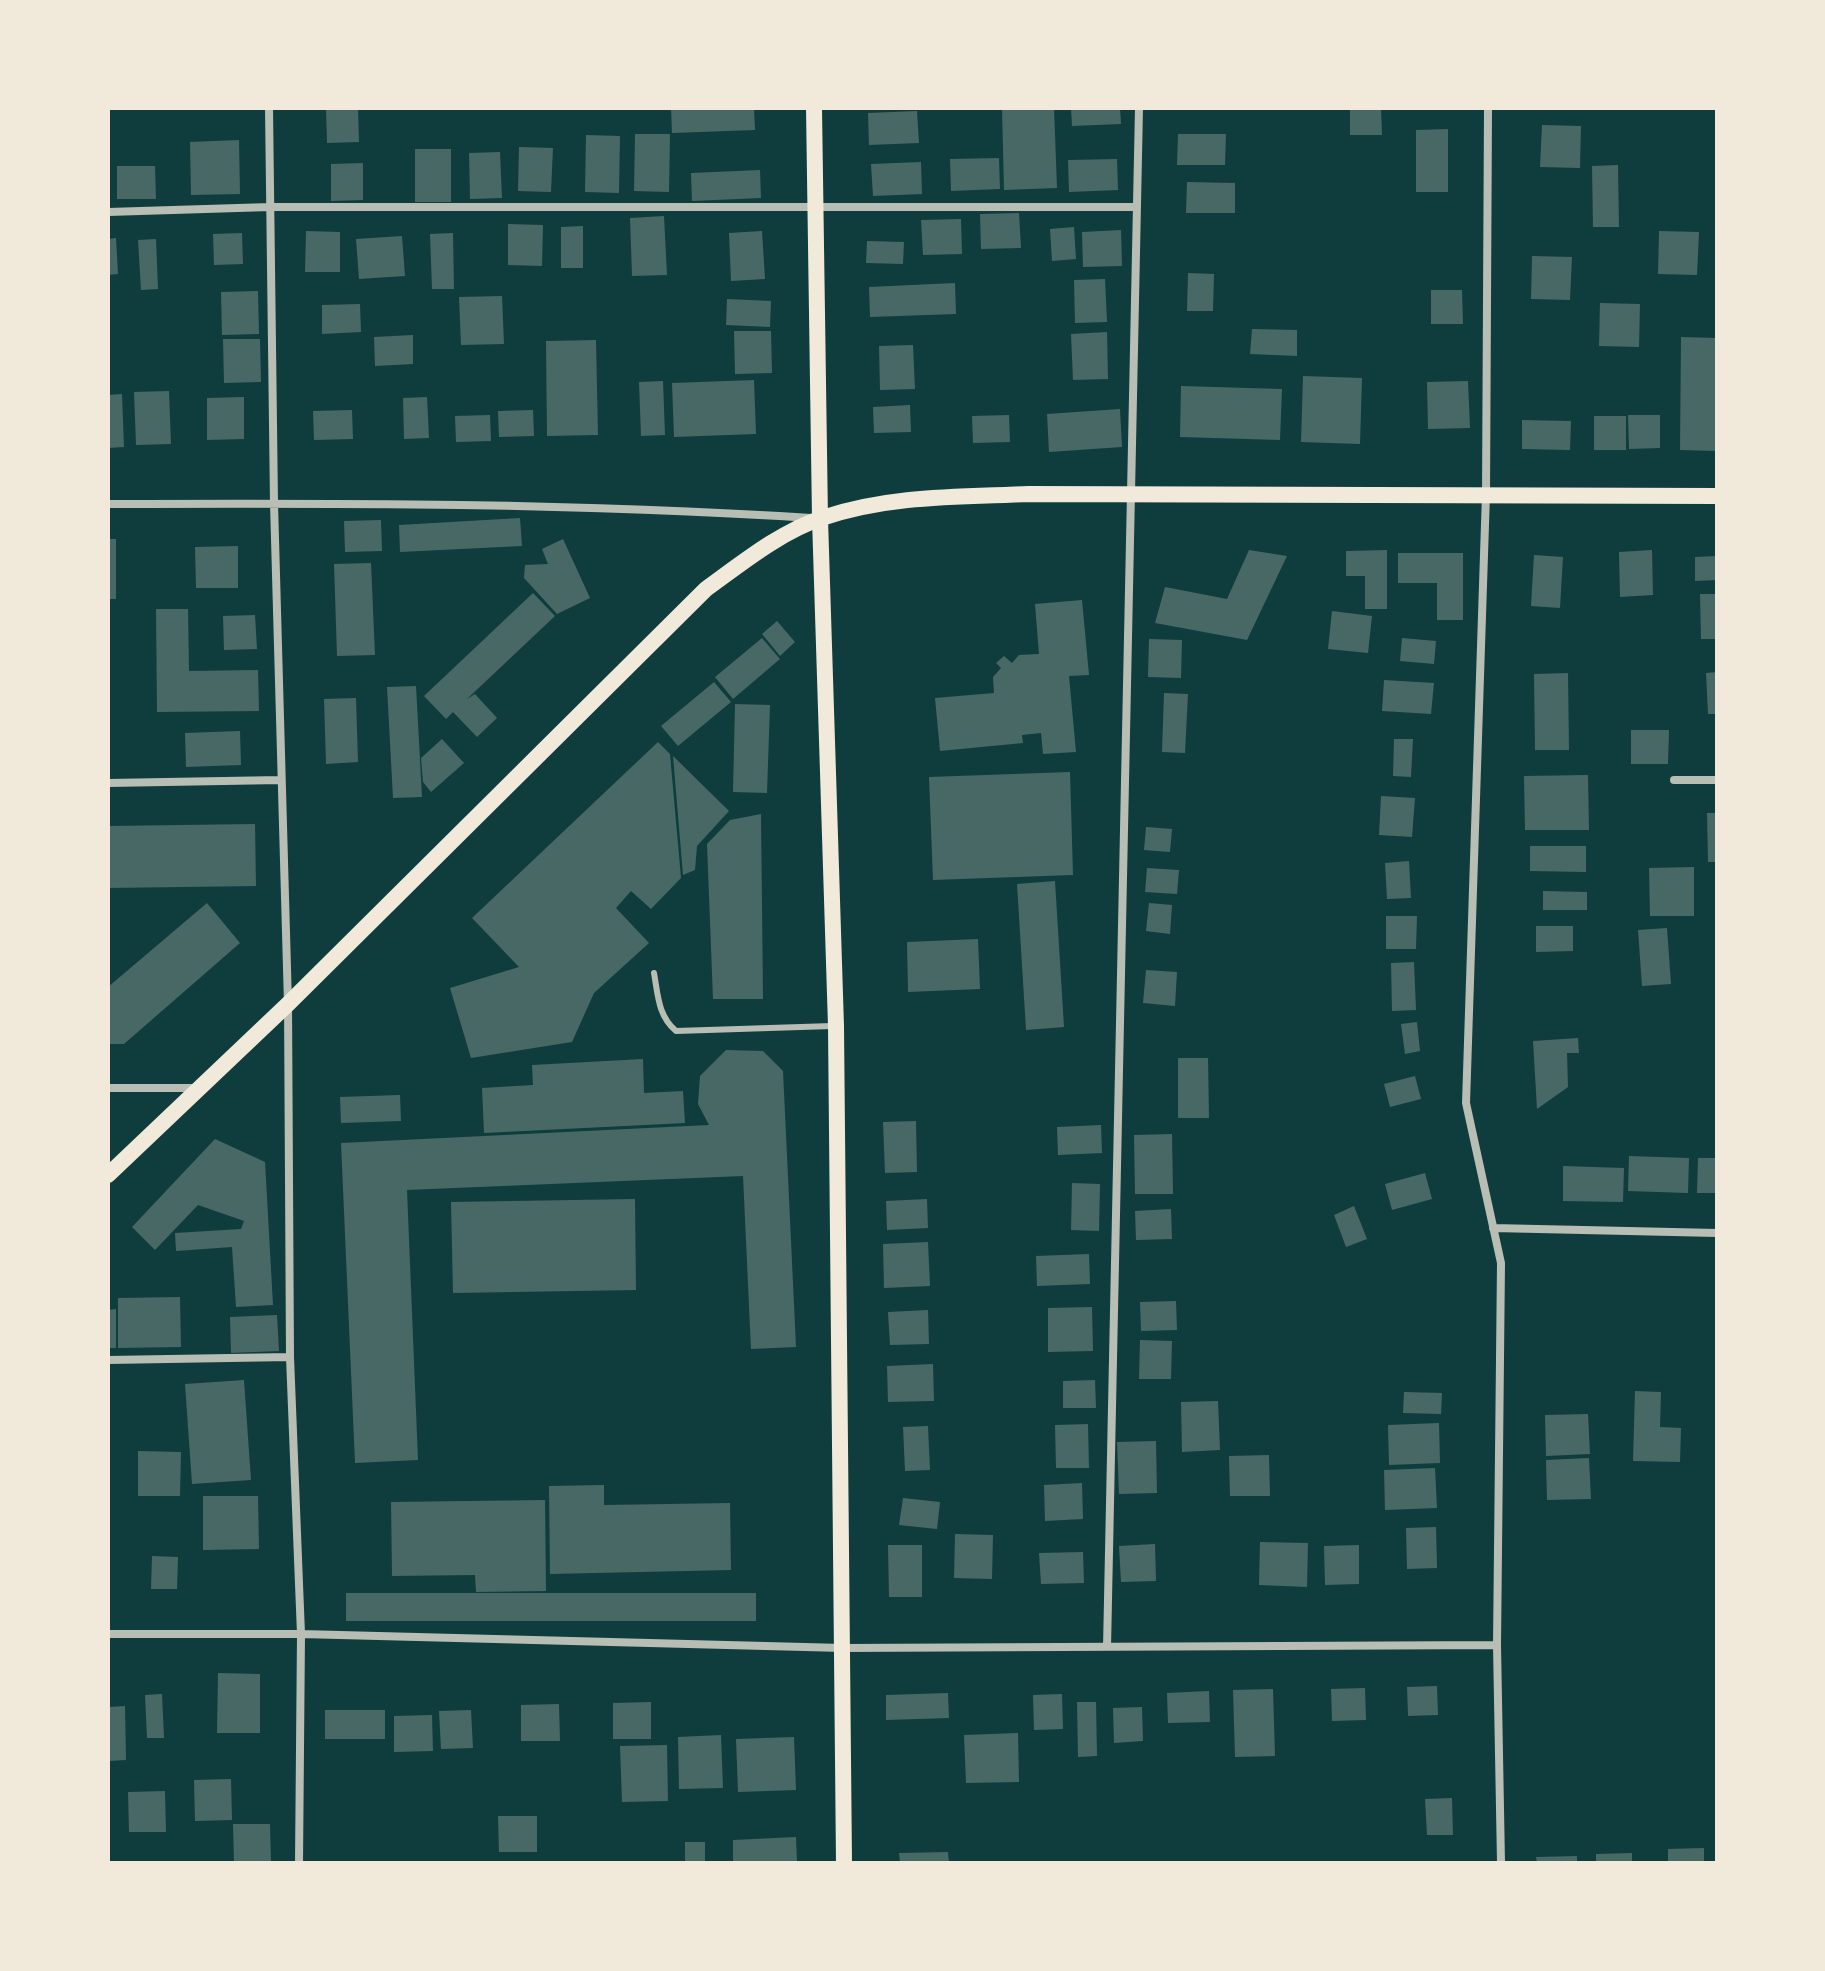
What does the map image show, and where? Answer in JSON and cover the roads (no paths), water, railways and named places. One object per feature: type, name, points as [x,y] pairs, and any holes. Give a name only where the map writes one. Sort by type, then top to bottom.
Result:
[{"type":"main road","points":[[814,108],[820,519],[836,1026],[844,1863]]},
{"type":"main road","points":[[108,1175],[288,1004],[706,589],[778,539],[820,519],[873,504],[917,498],[1029,494],[1717,496]]},
{"type":"street","points":[[269,108],[274,503],[288,1004],[290,1357],[301,1634],[299,1863]]},
{"type":"street","points":[[1107,1647],[1139,108]]},
{"type":"street","points":[[1488,108],[1486,494],[1466,1103],[1501,1263],[1497,1645],[1501,1863]]},
{"type":"street","points":[[108,212],[270,207],[1136,207]]},
{"type":"street","points":[[108,504],[274,503],[699,511],[820,519]]},
{"type":"street","points":[[108,783],[281,780]]},
{"type":"street","points":[[1674,780],[1717,780]]},
{"type":"street","points":[[108,1088],[198,1088]]},
{"type":"street","points":[[1493,1228],[1717,1233]]},
{"type":"street","points":[[108,1360],[290,1357]]},
{"type":"street","points":[[108,1634],[301,1634],[843,1648],[1497,1645]]},
{"type":"lane","points":[[654,973],[666,1023],[676,1031],[836,1026]]}]
